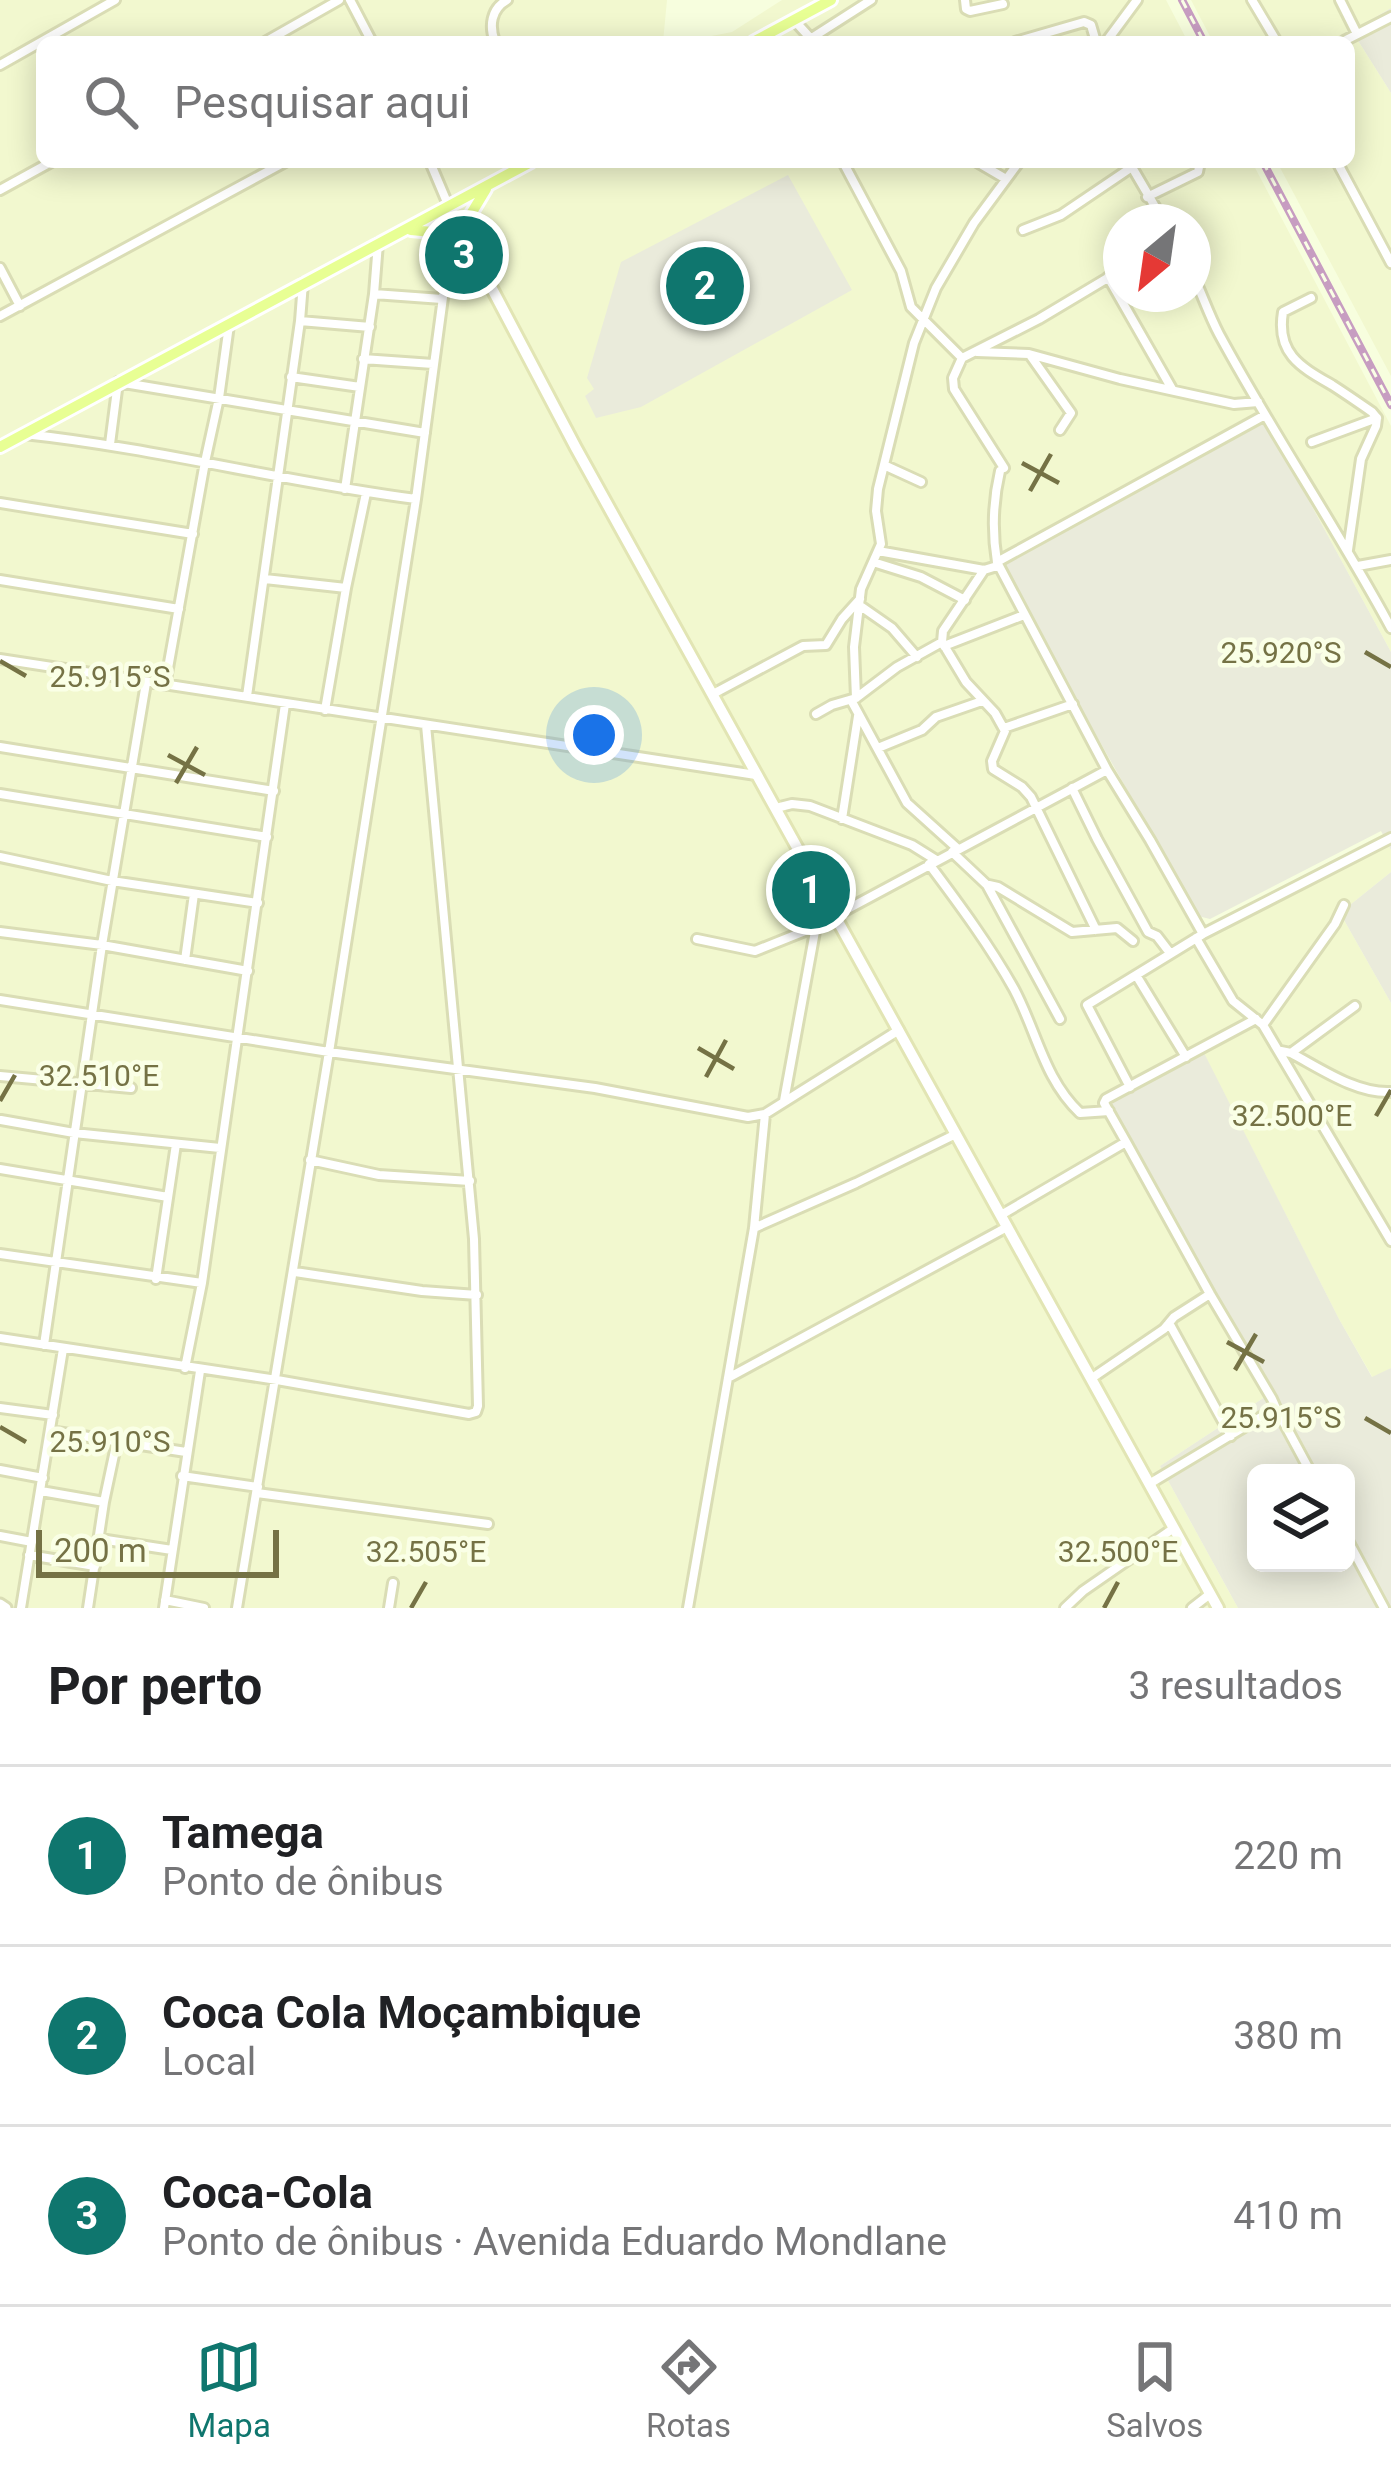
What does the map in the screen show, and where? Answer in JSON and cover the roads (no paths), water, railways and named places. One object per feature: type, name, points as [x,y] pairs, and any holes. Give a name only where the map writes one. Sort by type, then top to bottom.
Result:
[{"type":"main road","points":[[764,36],[831,0]]},
{"type":"main road","points":[[0,447],[520,168]]},
{"type":"main road","points":[[469,248],[471,214],[488,186]]},
{"type":"main road","points":[[449,207],[576,448],[1218,1608]]},
{"type":"main road","points":[[404,230],[432,232],[469,248]]},
{"type":"street","points":[[51,36],[115,0]]},
{"type":"street","points":[[276,36],[339,0]]},
{"type":"street","points":[[350,0],[369,36]]},
{"type":"street","points":[[494,36],[494,13],[507,0]]},
{"type":"street","points":[[818,36],[872,0]]},
{"type":"street","points":[[965,0],[970,11],[1003,4]]},
{"type":"street","points":[[1110,36],[1137,0]]},
{"type":"street","points":[[1252,0],[1273,36]]},
{"type":"street","points":[[1340,0],[1357,34]]},
{"type":"street","points":[[1353,36],[1391,16]]},
{"type":"street","points":[[794,20],[808,36]]},
{"type":"street","points":[[1036,36],[1084,22],[1091,25],[1094,36]]},
{"type":"street","points":[[0,65],[36,45]]},
{"type":"street","points":[[0,190],[40,168]]},
{"type":"street","points":[[0,316],[275,168]]},
{"type":"street","points":[[433,168],[449,207]]},
{"type":"street","points":[[846,168],[901,271],[911,308],[966,355],[1029,354],[1234,404],[1258,403]]},
{"type":"street","points":[[987,168],[1006,179]]},
{"type":"street","points":[[1014,168],[948,263],[902,387],[876,500],[880,535],[860,602],[853,699],[907,803],[987,885],[1060,1019]]},
{"type":"street","points":[[1023,230],[1061,215],[1125,168]]},
{"type":"street","points":[[1132,168],[1153,204]]},
{"type":"street","points":[[1148,196],[1194,175],[1198,168]]},
{"type":"street","points":[[1340,168],[1391,263]]},
{"type":"street","points":[[345,489],[378,243]]},
{"type":"street","points":[[237,1608],[295,1272],[416,499],[442,298],[446,275],[469,248]]},
{"type":"street","points":[[0,268],[20,305]]},
{"type":"street","points":[[1103,280],[966,355],[953,378],[954,389],[1002,470],[995,490],[997,564],[1233,1000],[1259,1022],[1280,1051],[1391,1241]]},
{"type":"street","points":[[247,696],[303,283]]},
{"type":"street","points":[[374,294],[442,298]]},
{"type":"street","points":[[1311,298],[1283,312],[1281,325],[1290,354],[1304,370],[1376,418],[1361,459],[1348,552]]},
{"type":"street","points":[[1130,312],[1172,390]]},
{"type":"street","points":[[1209,312],[1391,628]]},
{"type":"street","points":[[301,321],[370,327]]},
{"type":"street","points":[[165,685],[229,325]]},
{"type":"street","points":[[1029,354],[1071,413],[1060,430]]},
{"type":"street","points":[[363,358],[433,364]]},
{"type":"street","points":[[291,377],[360,388]]},
{"type":"street","points":[[110,444],[118,382],[424,433]]},
{"type":"street","points":[[1096,930],[1036,807],[1022,787],[991,766],[1006,734],[1004,728],[966,682],[942,644],[942,633],[984,570],[1265,415]]},
{"type":"street","points":[[1312,442],[1376,418]]},
{"type":"street","points":[[22,434],[110,444],[416,499]]},
{"type":"street","points":[[886,466],[921,482]]},
{"type":"street","points":[[326,710],[366,493]]},
{"type":"street","points":[[0,503],[193,534]]},
{"type":"street","points":[[878,551],[984,570]]},
{"type":"street","points":[[1358,566],[1391,560]]},
{"type":"street","points":[[873,562],[965,600]]},
{"type":"street","points":[[265,579],[346,588]]},
{"type":"street","points":[[0,580],[179,609]]},
{"type":"street","points":[[713,694],[803,646],[826,645],[860,602]]},
{"type":"street","points":[[860,602],[917,657]]},
{"type":"street","points":[[816,714],[853,699],[890,671],[942,644],[1024,615]]},
{"type":"street","points":[[0,658],[758,776]]},
{"type":"street","points":[[44,1346],[91,1016],[146,683]]},
{"type":"street","points":[[878,748],[922,730],[936,717],[982,701]]},
{"type":"street","points":[[185,1368],[202,1283],[286,704]]},
{"type":"street","points":[[1004,728],[1072,704]]},
{"type":"street","points":[[842,819],[858,715]]},
{"type":"street","points":[[0,1338],[476,1412],[477,1295],[470,1181],[426,725]]},
{"type":"street","points":[[0,747],[274,791]]},
{"type":"street","points":[[697,939],[755,951],[816,926],[1107,770]]},
{"type":"street","points":[[1072,788],[1148,932],[1170,953]]},
{"type":"street","points":[[0,794],[267,837]]},
{"type":"street","points":[[775,808],[800,804],[912,844],[932,862],[1011,984],[1053,1081],[1080,1114],[1108,1111]]},
{"type":"street","points":[[1130,1087],[1089,1003],[1200,936],[1391,838]]},
{"type":"street","points":[[0,857],[258,903]]},
{"type":"street","points":[[987,885],[1072,932],[1118,928],[1133,941]]},
{"type":"street","points":[[184,960],[194,894]]},
{"type":"street","points":[[1306,1464],[1104,1103],[1259,1022],[1335,924],[1344,904]]},
{"type":"street","points":[[784,1102],[816,926]]},
{"type":"street","points":[[0,932],[248,971]]},
{"type":"street","points":[[1136,975],[1186,1057]]},
{"type":"street","points":[[0,1000],[596,1088],[748,1117],[765,1114],[899,1030]]},
{"type":"street","points":[[1291,1053],[1355,1006]]},
{"type":"street","points":[[1280,1051],[1363,1088],[1391,1092]]},
{"type":"street","points":[[0,1076],[131,1088]]},
{"type":"street","points":[[688,1608],[754,1228],[765,1114]]},
{"type":"street","points":[[1,1120],[220,1148]]},
{"type":"street","points":[[754,1228],[956,1134]]},
{"type":"street","points":[[728,1378],[1003,1221],[1126,1142]]},
{"type":"street","points":[[155,1279],[176,1144]]},
{"type":"street","points":[[310,1160],[379,1174],[470,1181]]},
{"type":"street","points":[[0,1169],[168,1197]]},
{"type":"street","points":[[0,1255],[202,1283]]},
{"type":"street","points":[[295,1272],[477,1295]]},
{"type":"street","points":[[1092,1378],[1210,1294]]},
{"type":"street","points":[[1169,1323],[1231,1436]]},
{"type":"street","points":[[21,1608],[64,1348]]},
{"type":"street","points":[[200,1371],[164,1604],[204,1608]]},
{"type":"street","points":[[0,1408],[53,1415]]},
{"type":"street","points":[[1149,1484],[1276,1408]]},
{"type":"street","points":[[50,1431],[186,1452]]},
{"type":"street","points":[[89,1608],[117,1441]]},
{"type":"street","points":[[0,1470],[43,1478]]},
{"type":"street","points":[[182,1476],[488,1524]]},
{"type":"street","points":[[40,1491],[104,1502]]},
{"type":"street","points":[[1065,1608],[1174,1528]]},
{"type":"street","points":[[0,1536],[32,1542]]},
{"type":"street","points":[[100,1539],[172,1550]]},
{"type":"street","points":[[1355,1554],[1384,1608]]},
{"type":"street","points":[[29,1555],[94,1566]]},
{"type":"street","points":[[389,1608],[394,1583]]},
{"type":"street","points":[[1192,1608],[1210,1594]]},
{"type":"railway","points":[[1182,0],[1201,36]]},
{"type":"railway","points":[[1266,168],[1391,405]]},
{"type":"place","name":"Coca-Cola","points":[[464,255]]},
{"type":"place","name":"Coca Cola Moçambique","points":[[705,286]]},
{"type":"place","name":"Tamega","points":[[811,890]]}]
